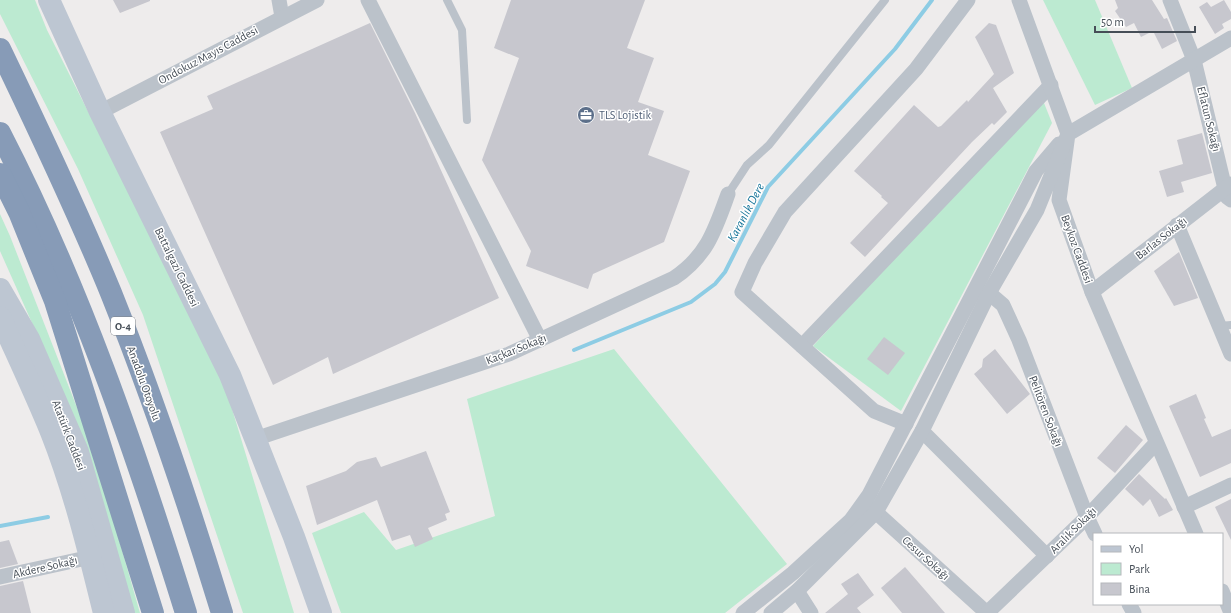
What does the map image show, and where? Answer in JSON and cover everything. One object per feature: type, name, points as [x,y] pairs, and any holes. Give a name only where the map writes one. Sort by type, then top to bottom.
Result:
[{"type":"highway","name":"Anadolu Otoyolu","points":[[0,49],[61,177],[111,294],[141,372],[197,531],[222,613]]},
{"type":"highway","points":[[0,133],[24,180],[77,299],[155,513],[186,613]]},
{"type":"highway","points":[[0,174],[19,212],[55,301],[153,613]]},
{"type":"main road","name":"Battalgazi Caddesi","points":[[49,0],[100,112],[230,375],[294,538],[321,613]]},
{"type":"main road","name":"Atatürk Caddesi","points":[[0,289],[29,339],[78,452],[124,613]]},
{"type":"main road","name":"Atatürk Caddesi","points":[[0,317],[51,432],[91,557],[104,613]]},
{"type":"main road","name":"Battalgazi Caddesi","points":[[294,538],[313,613]]},
{"type":"street","points":[[279,0],[282,17]]},
{"type":"street","points":[[368,0],[540,340]]},
{"type":"street","points":[[906,424],[874,411],[742,292],[755,263],[785,212],[916,70],[968,0]]},
{"type":"street","points":[[771,613],[797,591],[876,512],[922,431],[989,293],[1037,210],[1068,134],[1019,0]]},
{"type":"street","name":"Eflatun Sokağı","points":[[1170,0],[1194,60],[1229,191]]},
{"type":"street","name":"Ondokuz Mayıs Caddesi","points":[[100,112],[313,1]]},
{"type":"street","points":[[743,613],[793,573],[851,520],[864,502],[906,424],[1036,171],[1068,134],[1231,38]]},
{"type":"street","points":[[802,346],[1051,85]]},
{"type":"street","name":"Beykoz Caddesi","points":[[1068,134],[1059,200],[1092,292],[1196,533]]},
{"type":"street","name":"Barlas Sokağı","points":[[1092,292],[1178,225],[1229,191]]},
{"type":"street","name":"Kaçkar Sokağı","points":[[255,440],[509,354],[661,285],[683,272],[701,255],[708,243],[728,194]]},
{"type":"street","points":[[1178,225],[1225,326],[1231,354]]},
{"type":"street","name":"Pelitören Sokağı","points":[[989,293],[1003,305],[1019,340],[1095,533]]},
{"type":"street","points":[[922,431],[1047,556]]},
{"type":"street","name":"Aralık Sokağı","points":[[987,613],[1087,517],[1156,443]]},
{"type":"street","points":[[1184,507],[1231,485]]},
{"type":"street","name":"Cesur Sokağı","points":[[864,502],[987,613]]},
{"type":"street","name":"Akdere Sokağı","points":[[0,577],[91,557]]},
{"type":"street","points":[[797,591],[811,613]]},
{"type":"lane","points":[[447,0],[462,30],[467,120]]},
{"type":"lane","points":[[728,194],[747,165],[769,145],[885,0]]},
{"type":"green space","points":[[0,0],[35,0],[47,30],[112,159],[190,307],[229,399],[294,613],[243,613],[143,315],[78,169],[0,14]]},
{"type":"green space","points":[[1043,0],[1095,0],[1132,88],[1095,105]]},
{"type":"green space","points":[[1042,98],[1052,123],[901,411],[813,346]]},
{"type":"green space","points":[[0,214],[83,423],[108,501],[140,613],[132,613],[77,424],[0,251]]},
{"type":"green space","points":[[614,349],[787,564],[725,613],[341,613],[312,533],[364,512],[396,550],[495,516],[467,399]]},
{"type":"building","points":[[113,0],[150,0],[150,1],[120,13]]},
{"type":"building","points":[[511,0],[645,0],[627,48],[654,58],[638,102],[664,111],[648,155],[690,171],[664,242],[593,274],[588,289],[526,266],[531,251],[482,160],[519,58],[494,48]]},
{"type":"building","points":[[1115,0],[1152,0],[1164,19],[1167,18],[1177,41],[1162,49],[1153,31],[1141,37],[1134,23],[1126,27],[1115,11],[1118,8]]},
{"type":"building","points":[[1224,0],[1231,12],[1231,19],[1222,24],[1224,28],[1215,34],[1199,7],[1207,2],[1211,7]]},
{"type":"building","points":[[370,23],[415,113],[499,298],[333,374],[328,357],[273,385],[160,132],[213,109],[207,96]]},
{"type":"building","points":[[989,23],[996,25],[1014,73],[993,88],[1007,112],[994,125],[992,123],[972,142],[865,257],[850,243],[888,203],[854,171],[914,105],[938,127],[941,126],[967,100],[968,102],[994,74],[975,37]]},
{"type":"building","points":[[1202,133],[1212,173],[1181,182],[1184,192],[1167,197],[1159,171],[1183,164],[1177,140]]},
{"type":"building","points":[[1179,252],[1198,298],[1174,306],[1154,271]]},
{"type":"building","points":[[884,337],[905,353],[888,375],[867,359]]},
{"type":"building","points":[[995,349],[1030,394],[1007,414],[974,374],[982,367],[983,359]]},
{"type":"building","points":[[1196,394],[1206,418],[1204,419],[1212,437],[1231,429],[1231,463],[1200,477],[1169,406]]},
{"type":"building","points":[[1126,425],[1143,440],[1115,473],[1097,458]]},
{"type":"building","points":[[426,451],[450,512],[445,514],[447,520],[428,528],[433,539],[415,547],[410,535],[392,541],[377,500],[317,525],[306,486],[346,471],[357,462],[376,457],[381,467]]},
{"type":"building","points":[[1139,474],[1165,499],[1166,498],[1173,510],[1159,517],[1150,499],[1143,506],[1125,489]]},
{"type":"building","points":[[1231,499],[1231,540],[1215,507]]},
{"type":"building","points":[[9,540],[18,564],[0,568],[0,542]]},
{"type":"building","points":[[905,567],[945,613],[902,613],[881,588]]},
{"type":"building","points":[[858,573],[874,595],[857,608],[861,613],[825,613],[848,594],[841,584]]},
{"type":"building","points":[[23,581],[31,613],[0,613],[0,586]]},
{"type":"waterway","name":"Karanlık Dere","points":[[574,350],[691,302],[715,284],[725,272],[768,187],[895,49],[932,0]]},
{"type":"waterway","name":"Karanlık Dere","points":[[0,526],[48,517]]},
{"type":"place","name":"TLS Lojistik","points":[[586,115]]}]
